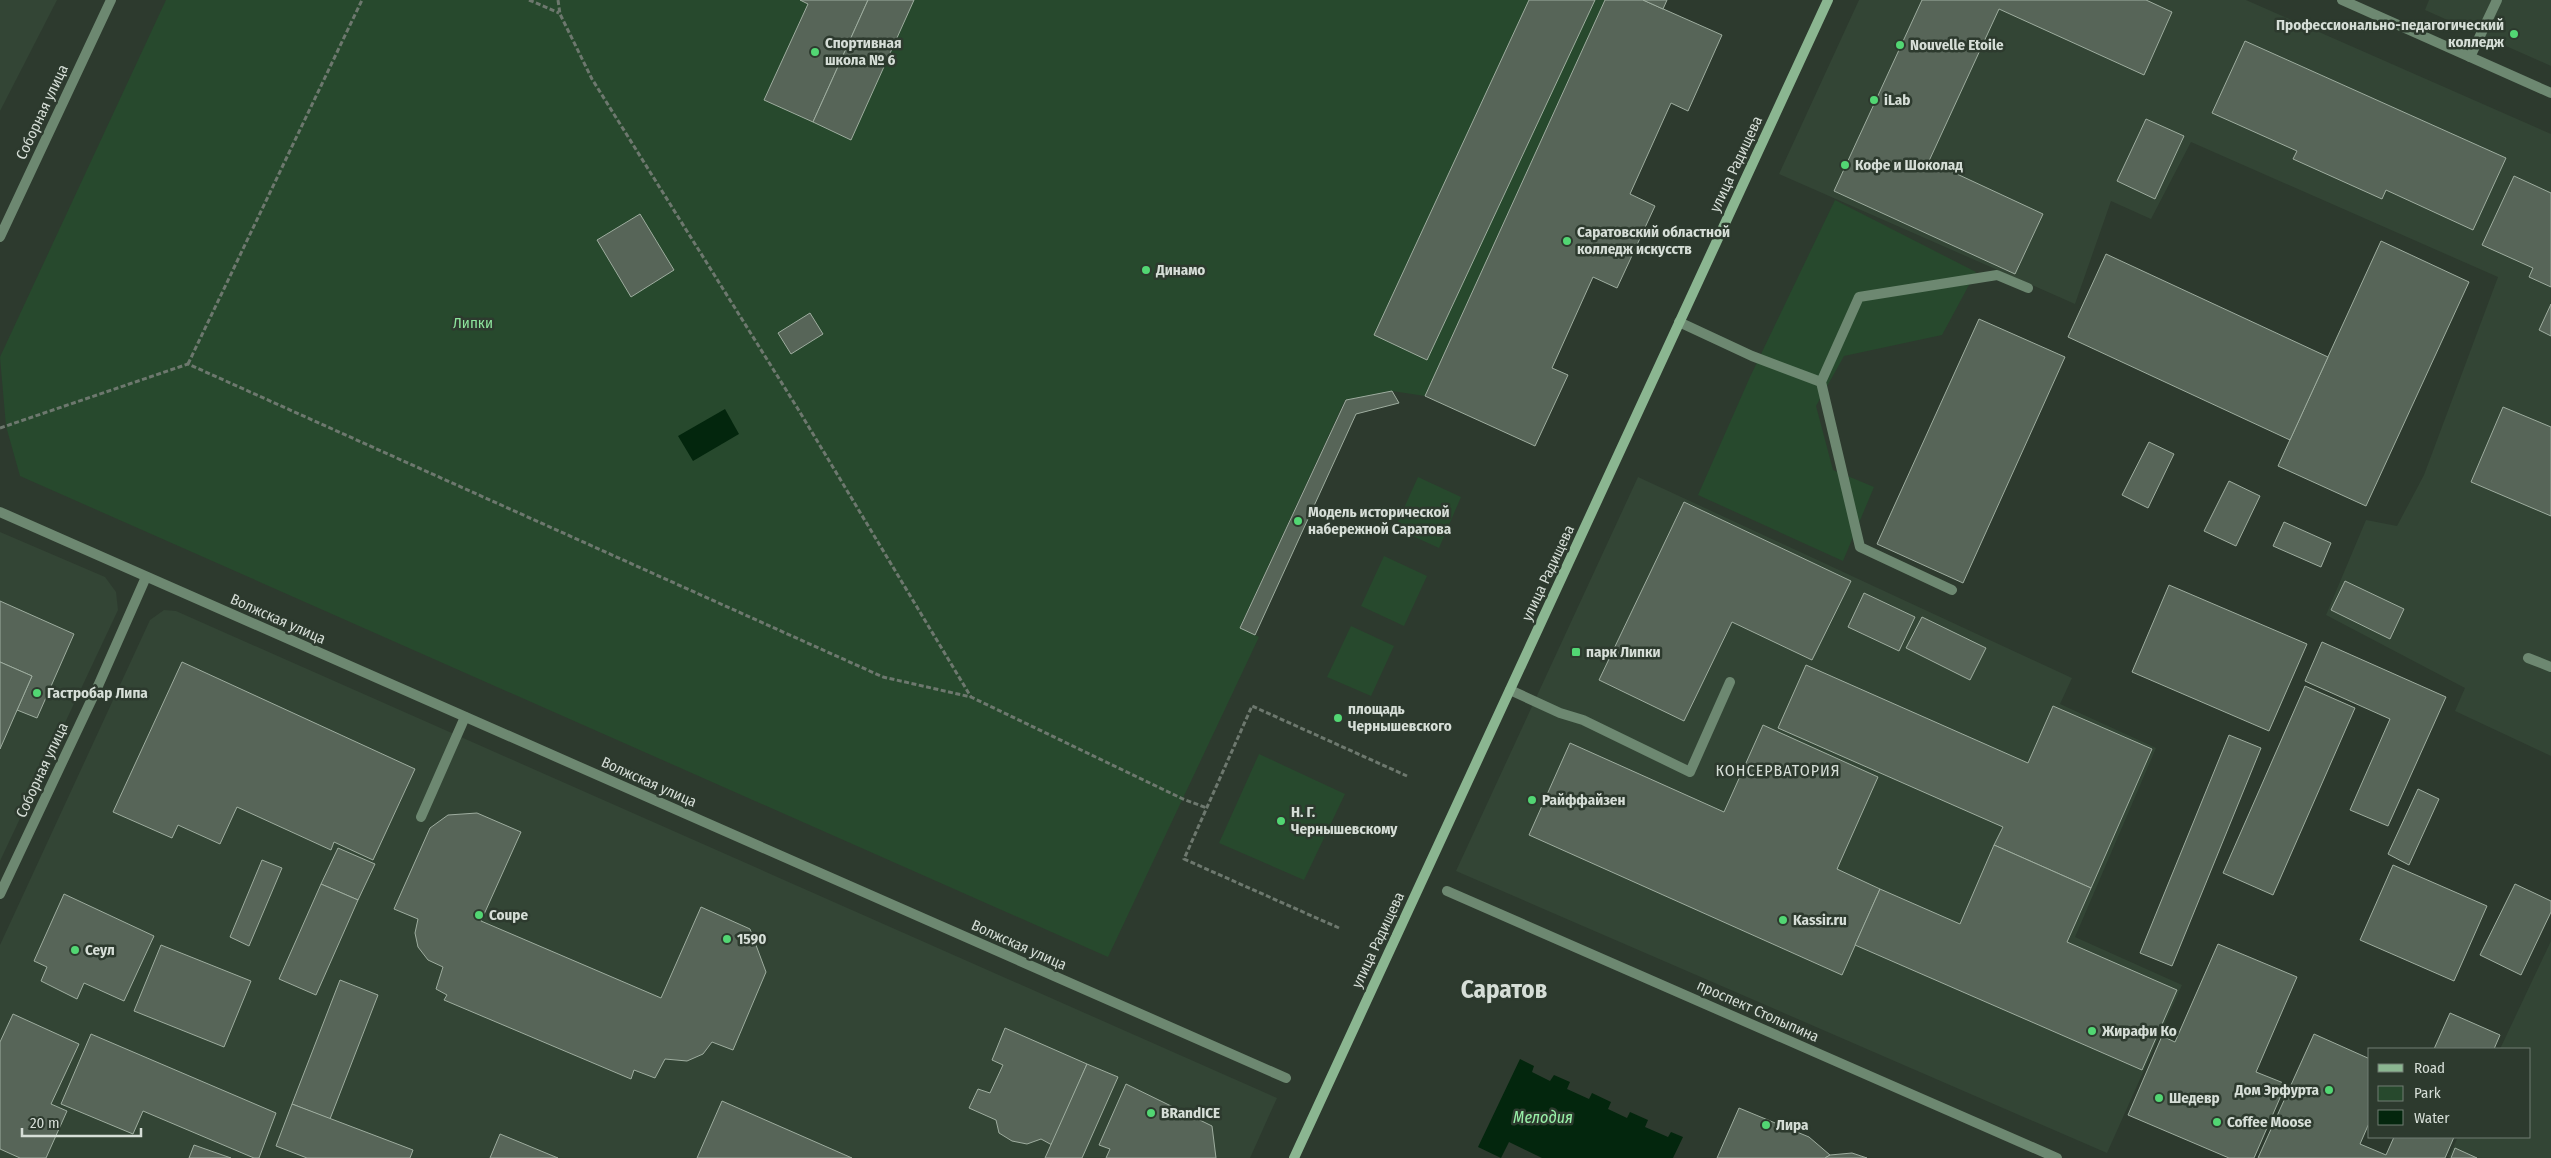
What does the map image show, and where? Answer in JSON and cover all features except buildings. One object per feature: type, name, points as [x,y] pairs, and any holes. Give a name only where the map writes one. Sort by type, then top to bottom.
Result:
[{"type":"street","name":"Соборная улица","points":[[0,237],[111,0]]},
{"type":"street","name":"улица Радищева","points":[[1294,1158],[1828,0]]},
{"type":"street","points":[[2342,0],[2551,93]]},
{"type":"street","points":[[2470,57],[2497,0]]},
{"type":"street","points":[[1952,590],[1860,548],[1821,382],[1859,297],[1997,275],[2028,288]]},
{"type":"street","points":[[1679,322],[1752,356],[1821,382]]},
{"type":"street","name":"Волжская улица","points":[[0,512],[1286,1078]]},
{"type":"street","name":"Соборная улица","points":[[0,894],[98,686],[146,577]]},
{"type":"street","points":[[2528,658],[2551,667]]},
{"type":"street","points":[[1510,690],[1560,713],[1583,720],[1690,772],[1730,682]]},
{"type":"street","points":[[422,817],[465,717]]},
{"type":"street","name":"проспект Столыпина","points":[[1447,891],[2057,1158]]},
{"type":"path","points":[[188,364],[362,0]]},
{"type":"path","points":[[529,0],[560,14]]},
{"type":"path","points":[[558,0],[560,14],[592,79],[798,409],[971,697]]},
{"type":"path","points":[[0,428],[188,364],[883,677],[971,697],[1182,799],[1207,808]]},
{"type":"path","points":[[1339,928],[1184,859],[1252,706],[1407,776]]},
{"type":"shaded area","points":[[0,0],[57,0],[0,111]]},
{"type":"shaded area","points":[[1859,0],[2246,0],[2551,134],[2551,756],[2455,711],[2465,688],[2326,615],[2366,520],[2397,526],[2424,475],[2498,277],[2191,142],[2151,219],[2111,201],[2075,304],[1779,174]]},
{"type":"shaded area","name":"Профессионально-педагогический колледж","points":[[2429,0],[2551,0],[2551,66],[2425,10]]},
{"type":"shaded area","points":[[1638,477],[2072,678],[2060,704],[2156,748],[2075,937],[2182,985],[2107,1153],[1456,871]]},
{"type":"shaded area","points":[[0,532],[105,577],[116,592],[118,610],[0,861]]},
{"type":"shaded area","points":[[164,610],[176,611],[1277,1098],[1250,1158],[0,1158],[0,945],[150,620]]},
{"type":"shaded area","points":[[2551,941],[2551,1158],[2448,1158],[2458,1138],[2531,1138],[2531,1048],[2500,1048]]},
{"type":"green space","name":"Липки","points":[[166,0],[1605,0],[1425,396],[1392,391],[1345,400],[1240,627],[1259,637],[1108,957],[20,476],[6,426],[0,357]]},
{"type":"green space","points":[[1835,200],[1976,272],[1942,335],[1844,356],[1816,406],[1833,470],[1874,487],[1843,561],[1698,495],[1750,377]]},
{"type":"green space","points":[[1418,477],[1461,497],[1439,548],[1395,528]]},
{"type":"green space","points":[[1384,556],[1427,576],[1404,626],[1361,606]]},
{"type":"green space","points":[[1351,626],[1394,646],[1371,696],[1327,677]]},
{"type":"green space","points":[[1259,754],[1345,794],[1304,880],[1219,843]]},
{"type":"water","points":[[725,409],[739,434],[693,461],[678,436]]},
{"type":"water","name":"Мелодия","points":[[1520,1059],[1534,1066],[1532,1072],[1550,1081],[1554,1075],[1570,1082],[1567,1089],[1589,1099],[1592,1093],[1611,1102],[1608,1109],[1627,1118],[1630,1112],[1648,1120],[1645,1127],[1668,1137],[1671,1132],[1683,1137],[1673,1158],[1542,1158],[1509,1142],[1501,1158],[1478,1147]]},
{"type":"place","name":"Профессионально-педагогический колледж","points":[[2514,34]]},
{"type":"place","name":"Nouvelle Etoile","points":[[1900,45]]},
{"type":"place","name":"Спортивная школа № 6","points":[[815,52]]},
{"type":"place","name":"iLab","points":[[1874,100]]},
{"type":"place","name":"Кофе и Шоколад","points":[[1845,165]]},
{"type":"place","name":"Саратовский областной колледж искусств","points":[[1567,241]]},
{"type":"place","name":"Динамо","points":[[1146,270]]},
{"type":"place","name":"Модель исторической набережной Саратова","points":[[1298,521]]},
{"type":"place","name":"парк Липки","points":[[1576,652]]},
{"type":"place","name":"Гастробар Липа","points":[[37,693]]},
{"type":"place","name":"площадь Чернышевского","points":[[1338,718]]},
{"type":"place","name":"Райффайзен","points":[[1532,800]]},
{"type":"place","name":"Н. Г. Чернышевскому","points":[[1281,821]]},
{"type":"place","name":"Coupe","points":[[479,915]]},
{"type":"place","name":"Kassir.ru","points":[[1783,920]]},
{"type":"place","name":"1590","points":[[727,939]]},
{"type":"place","name":"Сеул","points":[[75,950]]},
{"type":"place","name":"Жирафи Ко","points":[[2092,1031]]},
{"type":"place","name":"Дом Эрфурта","points":[[2329,1090]]},
{"type":"place","name":"Шедевр","points":[[2159,1098]]},
{"type":"place","name":"BRandICE","points":[[1151,1113]]},
{"type":"place","name":"Coffee Moose","points":[[2217,1122]]},
{"type":"place","name":"Лира","points":[[1766,1125]]},
{"type":"district","name":"КОНСЕРВАТОРИЯ","points":[[1778,770]]},
{"type":"district","name":"Саратов","points":[[1504,989]]}]
